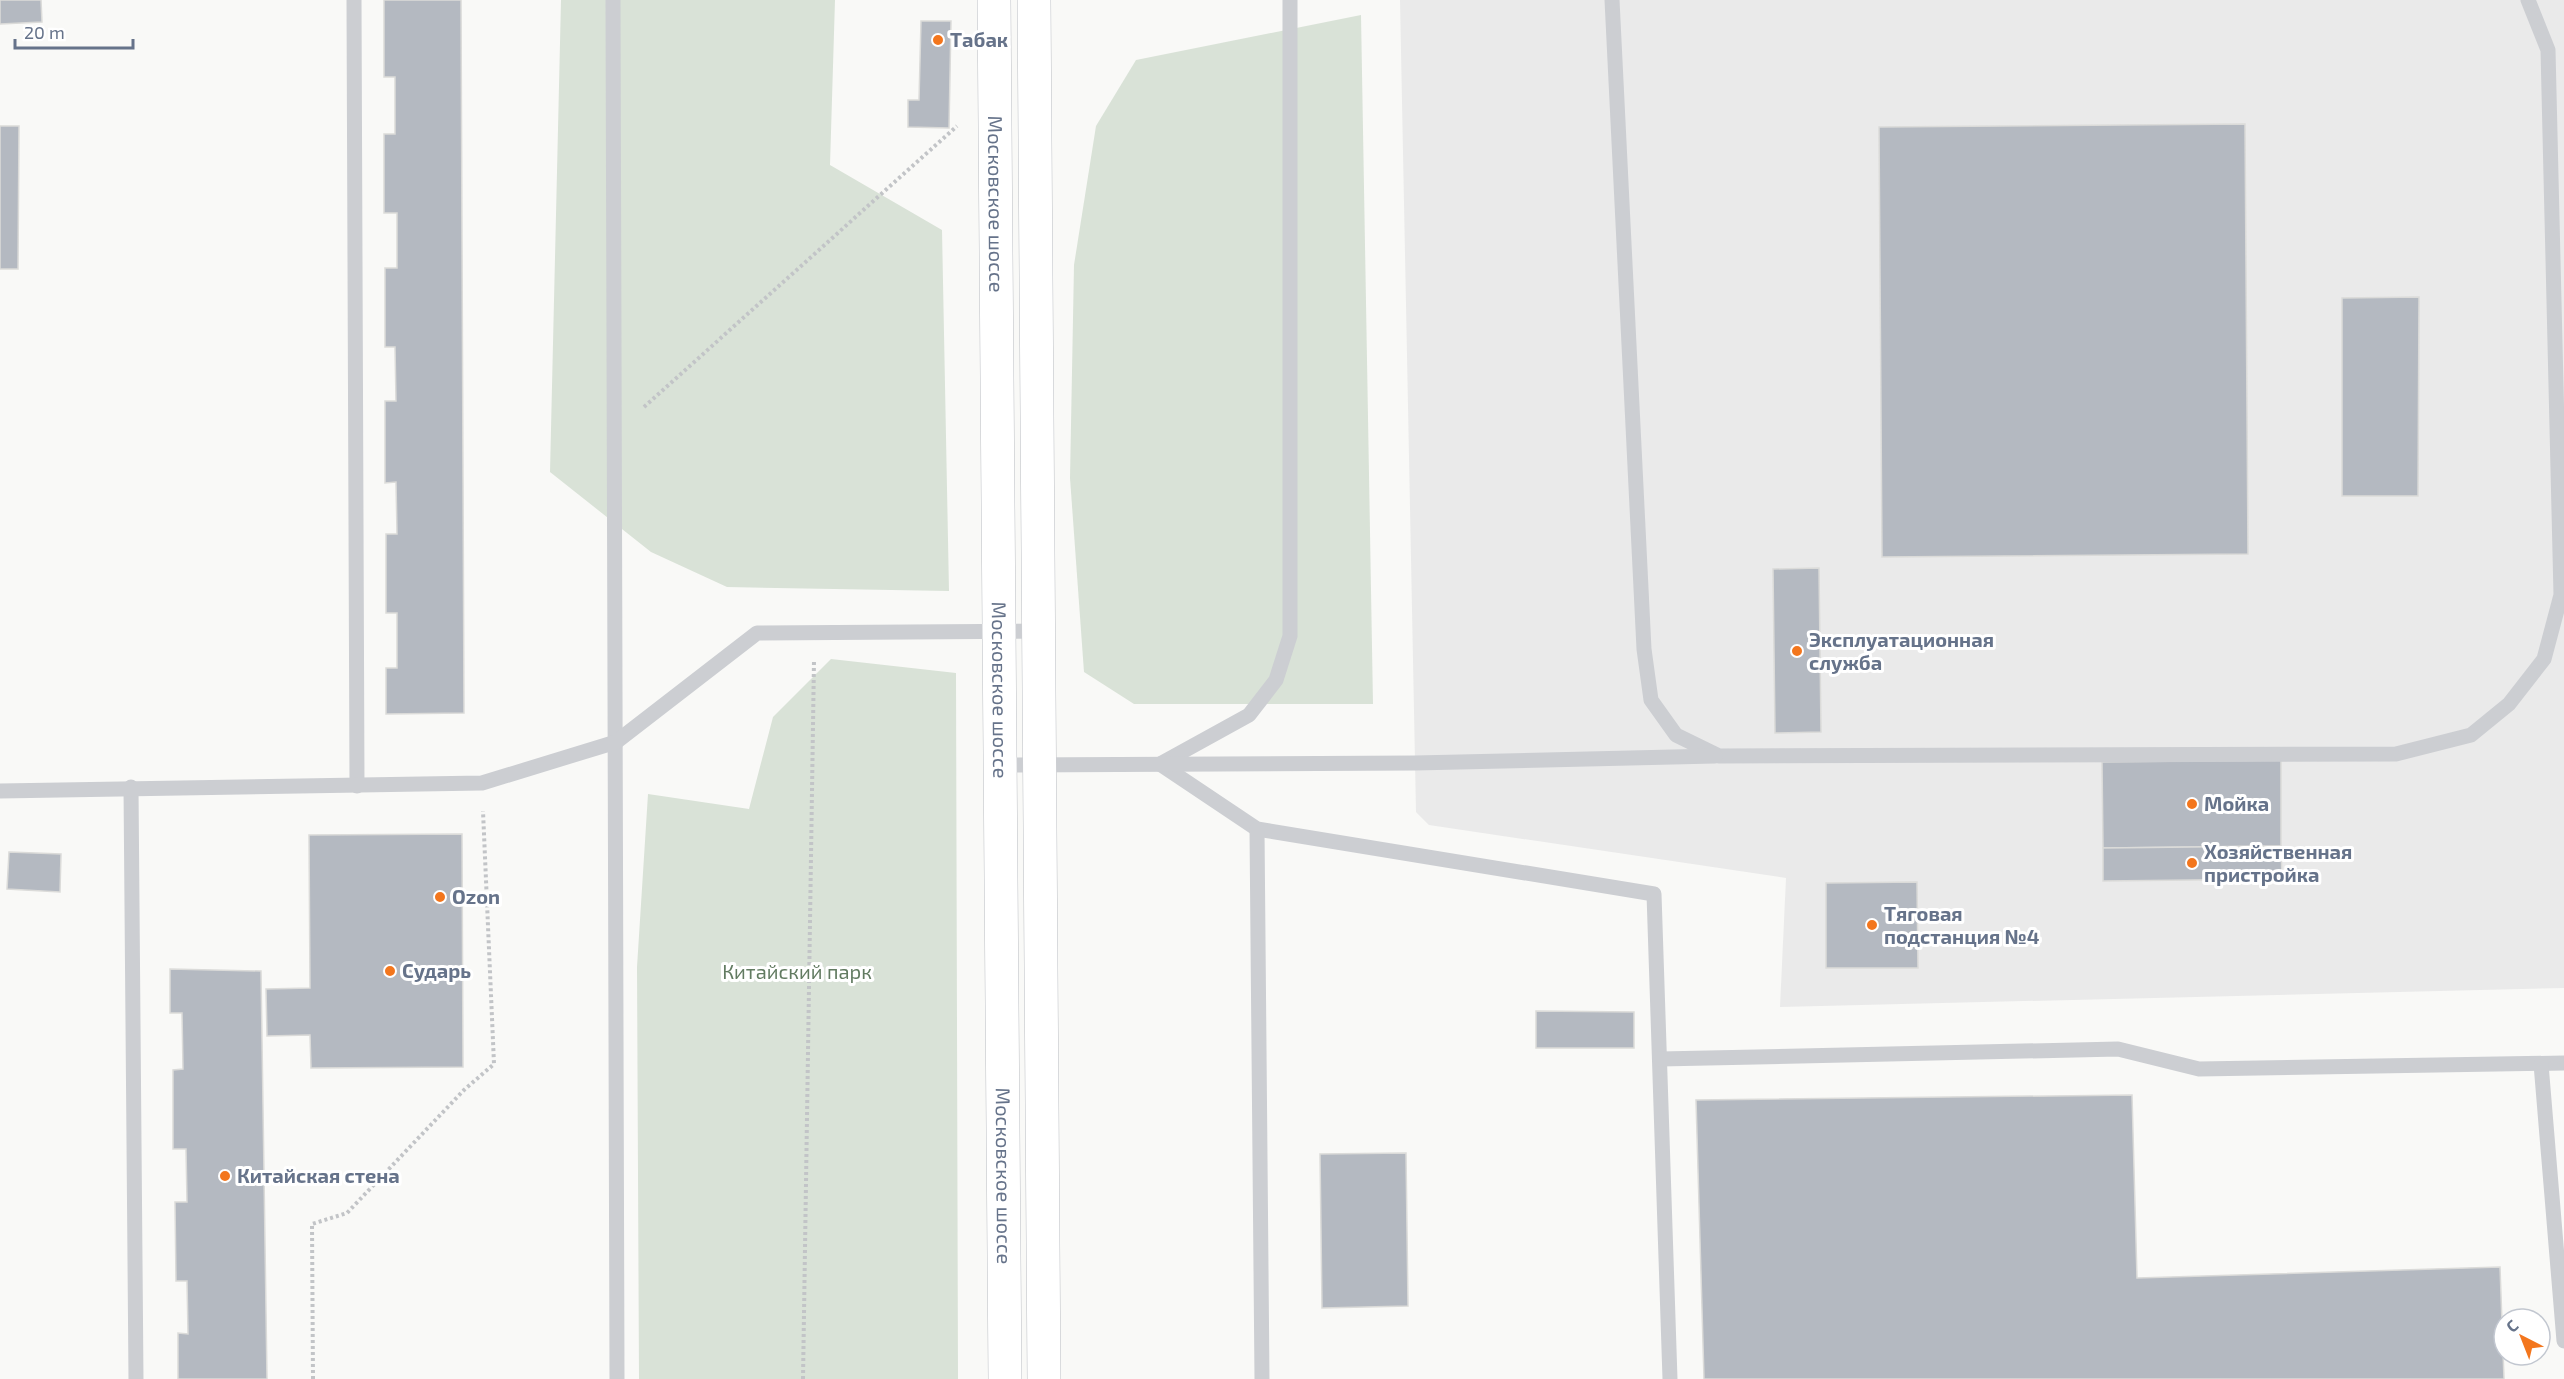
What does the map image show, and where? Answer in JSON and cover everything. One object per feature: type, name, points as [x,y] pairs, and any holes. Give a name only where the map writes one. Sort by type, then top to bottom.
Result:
[{"type":"main road","name":"Московское шоссе","points":[[994,0],[997,632],[1001,765],[1005,1379]]},
{"type":"main road","name":"Московское шоссе","points":[[1034,0],[1044,1379]]},
{"type":"lane","points":[[354,0],[357,786]]},
{"type":"lane","points":[[613,0],[617,1379]]},
{"type":"lane","points":[[1160,764],[1249,715],[1276,680],[1290,636],[1290,0]]},
{"type":"lane","points":[[1612,0],[1644,649],[1651,700],[1676,735],[1719,756]]},
{"type":"lane","points":[[1001,765],[1415,764],[1719,756],[2396,754],[2471,735],[2510,704],[2544,659],[2561,595],[2548,50],[2528,0]]},
{"type":"lane","points":[[0,791],[131,787],[482,783],[616,742],[757,633],[1038,631]]},
{"type":"lane","points":[[1160,764],[1257,828],[1654,894],[1670,1379]]},
{"type":"lane","points":[[131,787],[136,1379]]},
{"type":"lane","points":[[1257,828],[1262,1379]]},
{"type":"lane","points":[[1660,1059],[2118,1049],[2199,1069],[2564,1063]]},
{"type":"lane","points":[[2541,1064],[2564,1341]]},
{"type":"path","points":[[616,432],[957,128],[957,116]]},
{"type":"path","points":[[803,1379],[815,633]]},
{"type":"path","points":[[313,1379],[312,1224],[347,1213],[464,1090],[494,1064],[482,783]]},
{"type":"shaded area","points":[[1400,0],[2564,0],[2564,988],[1780,1007],[1786,878],[1429,825],[1416,812]]},
{"type":"green space","points":[[561,0],[835,0],[830,165],[942,230],[949,591],[727,587],[651,552],[550,472]]},
{"type":"green space","points":[[1361,15],[1373,704],[1134,704],[1084,672],[1070,478],[1074,265],[1096,126],[1136,60]]},
{"type":"green space","name":"Китайский парк","points":[[831,659],[956,673],[958,1379],[639,1379],[637,967],[648,794],[749,809],[773,717]]},
{"type":"building","points":[[0,0],[41,0],[42,22],[0,24]]},
{"type":"building","points":[[384,0],[461,0],[464,713],[386,714],[386,668],[397,668],[397,613],[386,613],[386,534],[397,534],[396,482],[385,483],[385,401],[396,401],[395,347],[385,347],[385,268],[397,268],[397,213],[384,213],[384,134],[395,134],[395,77],[384,77]]},
{"type":"building","points":[[921,21],[951,21],[949,128],[908,127],[908,100],[919,100]]},
{"type":"building","points":[[2245,124],[2248,554],[1882,557],[1879,127]]},
{"type":"building","points":[[0,126],[19,126],[18,269],[0,269]]},
{"type":"building","points":[[2419,297],[2418,496],[2342,496],[2342,298]]},
{"type":"building","name":"Эксплуатационная служба","points":[[1819,568],[1821,732],[1775,733],[1773,569]]},
{"type":"building","name":"Мойка","points":[[2281,760],[2281,846],[2103,848],[2102,762]]},
{"type":"building","points":[[462,834],[463,1067],[311,1068],[310,1035],[267,1036],[266,989],[310,988],[309,835]]},
{"type":"building","name":"Хозяйственная пристройка","points":[[2281,846],[2282,879],[2103,881],[2103,848]]},
{"type":"building","points":[[9,852],[61,854],[60,892],[7,889]]},
{"type":"building","name":"Тяговая подстанция №4","points":[[1917,882],[1918,968],[1826,968],[1826,883]]},
{"type":"building","name":"Китайская стена","points":[[170,969],[261,971],[267,1379],[178,1379],[178,1333],[188,1334],[187,1281],[176,1281],[175,1202],[187,1202],[186,1149],[173,1149],[173,1070],[183,1069],[182,1013],[170,1013]]},
{"type":"building","points":[[1536,1011],[1634,1012],[1634,1048],[1536,1048]]},
{"type":"building","points":[[2132,1095],[2137,1278],[2500,1267],[2501,1307],[2492,1307],[2492,1367],[2504,1367],[2504,1379],[1704,1379],[1696,1100]]},
{"type":"building","points":[[1406,1153],[1408,1306],[1322,1308],[1320,1154]]},
{"type":"place","name":"Табак","points":[[938,40]]},
{"type":"place","name":"Эксплуатационная служба","points":[[1797,651]]},
{"type":"place","name":"Мойка","points":[[2192,804]]},
{"type":"place","name":"Хозяйственная пристройка","points":[[2192,863]]},
{"type":"place","name":"Ozon","points":[[440,897]]},
{"type":"place","name":"Тяговая подстанция №4","points":[[1872,925]]},
{"type":"place","name":"Сударь","points":[[390,971]]},
{"type":"place","name":"Китайская стена","points":[[225,1176]]}]
